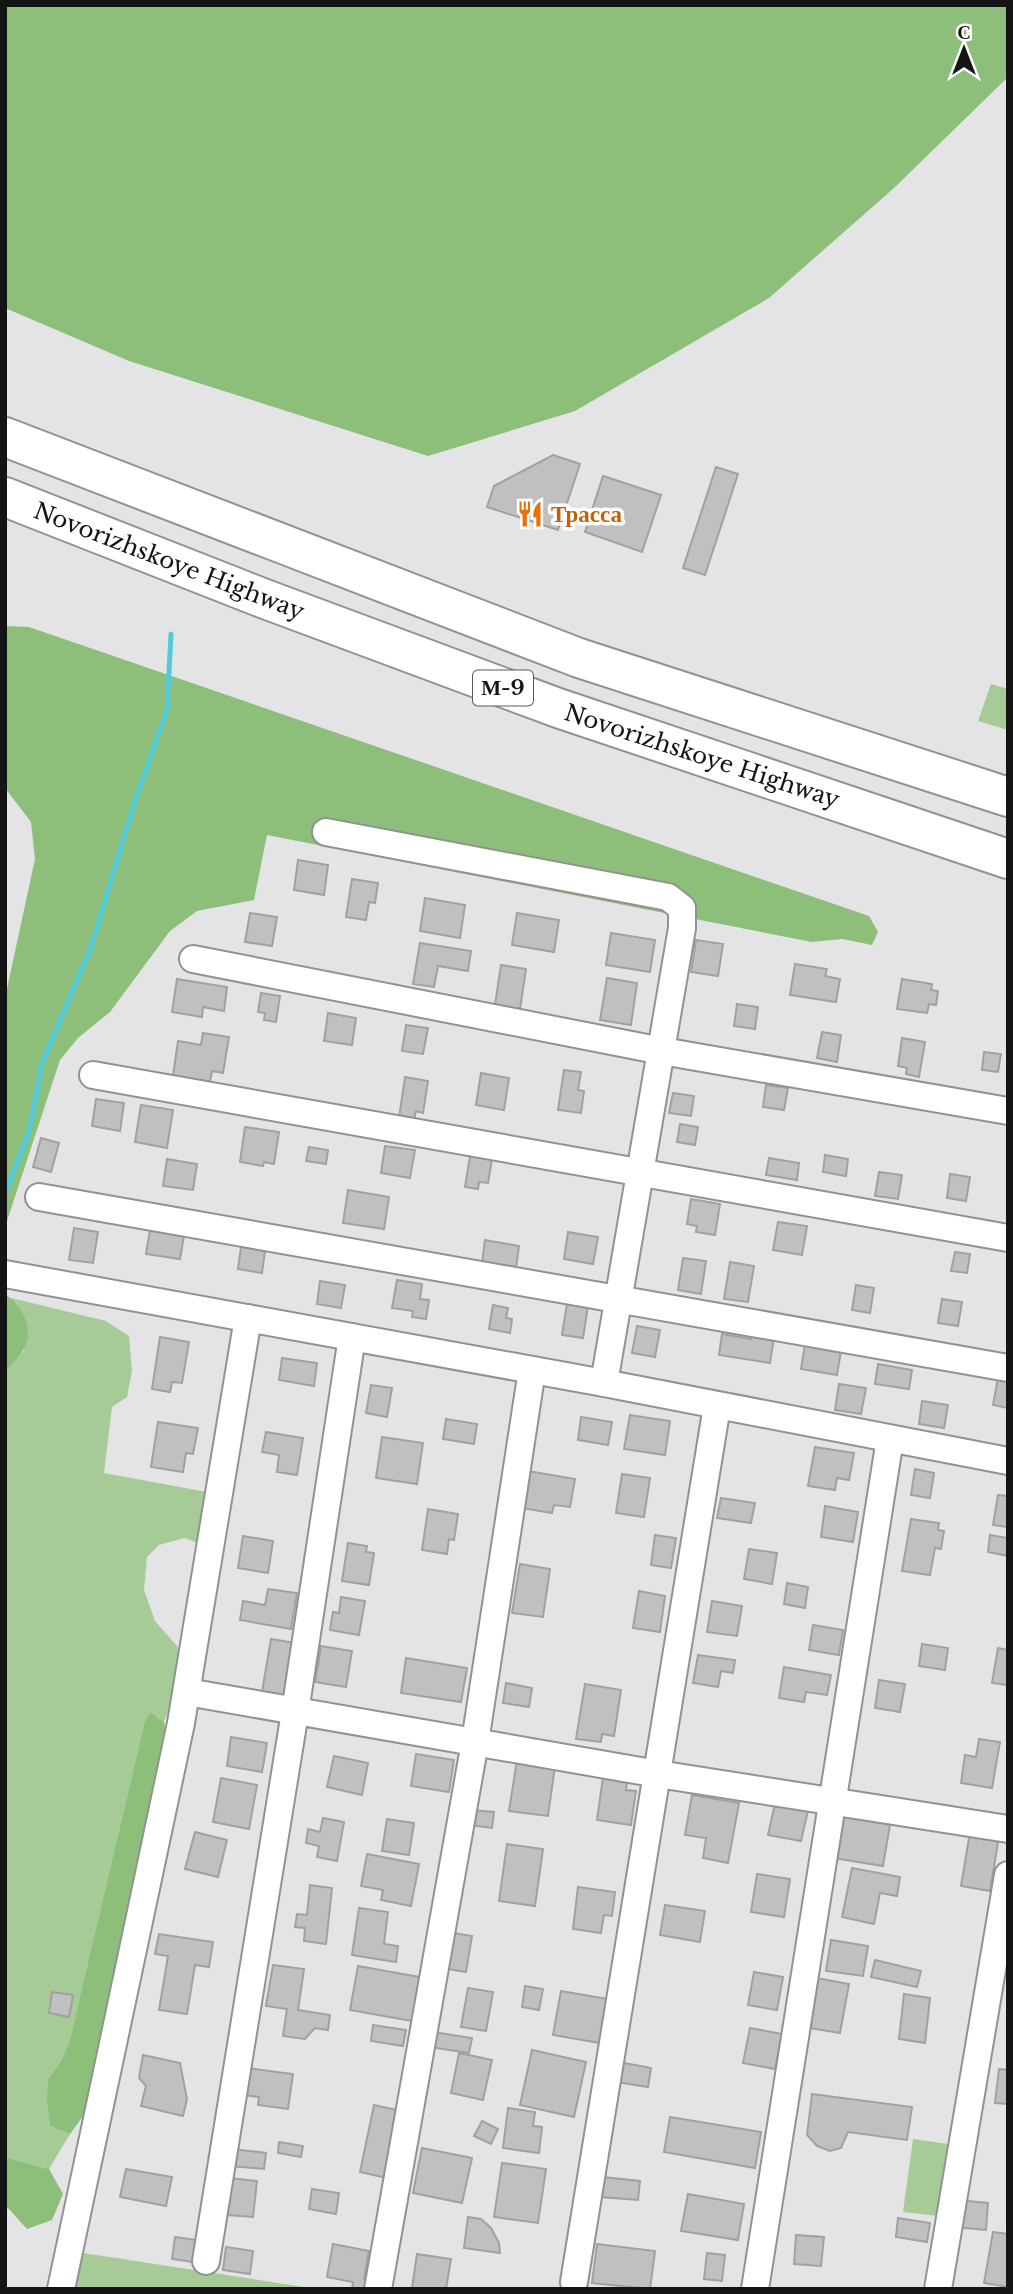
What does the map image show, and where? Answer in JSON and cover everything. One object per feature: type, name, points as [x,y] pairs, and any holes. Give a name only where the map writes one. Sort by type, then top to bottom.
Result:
[{"type":"highway","name":"М-9","points":[[5,437],[579,658],[1008,797]]},
{"type":"highway","name":"Novorizhskoye Highway","points":[[5,497],[265,599],[558,708],[1008,859]]},
{"type":"street","points":[[326,831],[668,897],[682,908],[682,928],[662,1051],[604,1383]]},
{"type":"street","points":[[193,959],[662,1051],[1008,1111]]},
{"type":"street","points":[[93,1075],[1008,1238]]},
{"type":"street","points":[[39,1197],[1008,1368]]},
{"type":"street","points":[[5,1274],[604,1383],[1008,1461]]},
{"type":"street","points":[[61,2289],[187,1692],[248,1318]]},
{"type":"street","points":[[206,2261],[295,1712],[352,1337]]},
{"type":"street","points":[[379,2289],[475,1742],[532,1370]]},
{"type":"street","points":[[574,2282],[717,1406]]},
{"type":"street","points":[[755,2289],[890,1439]]},
{"type":"street","points":[[187,1692],[659,1774],[1008,1829]]},
{"type":"street","points":[[938,2289],[1008,1875]]},
{"type":"green space","points":[[5,5],[1008,5],[1008,77],[894,188],[769,298],[575,411],[428,456],[129,361],[5,308]]},
{"type":"green space","points":[[5,626],[29,627],[869,916],[878,932],[872,945],[842,939],[812,942],[267,835],[254,900],[197,911],[170,931],[110,1012],[78,1038],[60,1060],[5,1227],[5,998],[35,859],[31,822],[5,788]]},
{"type":"green space","points":[[991,684],[1008,689],[1008,730],[978,721]]},
{"type":"green space","points":[[5,1295],[15,1301],[20,1309],[28,1333],[25,1347],[5,1372]]},
{"type":"green space","points":[[11,1298],[106,1321],[129,1336],[132,1371],[127,1397],[112,1407],[104,1473],[212,1493],[205,1546],[185,1538],[159,1545],[147,1557],[144,1590],[155,1621],[177,1646],[182,1671],[164,1722],[150,1712],[70,2040],[61,2061],[48,2079],[50,2126],[70,2134],[49,2169],[5,2157],[5,1372],[24,1350],[18,1304]]},
{"type":"green space","points":[[150,1712],[164,1722],[169,1745],[84,2115],[70,2134],[50,2126],[48,2079],[61,2061],[70,2040],[145,1722]]},
{"type":"green space","points":[[913,2139],[948,2144],[938,2216],[903,2212]]},
{"type":"green space","points":[[5,2157],[49,2169],[63,2194],[52,2220],[27,2229],[8,2208],[5,2210]]},
{"type":"green space","points":[[77,2252],[317,2289],[67,2289]]},
{"type":"building","points":[[553,455],[580,464],[558,530],[487,507],[494,486]]},
{"type":"building","points":[[716,467],[738,474],[705,575],[683,568]]},
{"type":"building","points":[[603,476],[661,495],[642,552],[585,532]]},
{"type":"building","points":[[298,860],[328,865],[324,895],[294,890]]},
{"type":"building","points":[[352,879],[378,883],[375,903],[369,902],[366,920],[346,917]]},
{"type":"building","points":[[425,898],[465,905],[460,938],[420,931]]},
{"type":"building","points":[[250,913],[277,917],[272,946],[245,942]]},
{"type":"building","points":[[517,913],[559,920],[554,952],[512,945]]},
{"type":"building","points":[[611,933],[655,940],[650,972],[606,965]]},
{"type":"building","points":[[696,940],[723,944],[718,976],[691,972]]},
{"type":"building","points":[[420,943],[471,951],[468,971],[438,966],[434,987],[413,984]]},
{"type":"building","points":[[795,964],[827,969],[825,976],[840,979],[836,1002],[790,995]]},
{"type":"building","points":[[501,965],[526,969],[520,1009],[495,1005]]},
{"type":"building","points":[[607,978],[637,983],[631,1025],[600,1020]]},
{"type":"building","points":[[177,979],[227,987],[224,1011],[203,1007],[202,1017],[172,1012]]},
{"type":"building","points":[[902,979],[932,984],[931,990],[938,991],[936,1005],[929,1004],[927,1013],[897,1009]]},
{"type":"building","points":[[261,993],[280,996],[276,1022],[264,1020],[265,1013],[258,1012]]},
{"type":"building","points":[[737,1004],[758,1007],[755,1029],[734,1026]]},
{"type":"building","points":[[328,1013],[356,1018],[352,1045],[324,1041]]},
{"type":"building","points":[[406,1025],[428,1028],[423,1054],[402,1051]]},
{"type":"building","points":[[822,1032],[841,1035],[837,1062],[817,1058]]},
{"type":"building","points":[[203,1033],[229,1037],[223,1073],[212,1071],[210,1082],[173,1076],[178,1041],[201,1045]]},
{"type":"building","points":[[902,1038],[925,1042],[919,1077],[906,1074],[907,1068],[898,1066]]},
{"type":"building","points":[[984,1052],[1001,1054],[998,1072],[982,1070]]},
{"type":"building","points":[[564,1070],[581,1072],[578,1090],[584,1091],[581,1113],[558,1110]]},
{"type":"building","points":[[481,1073],[509,1078],[504,1110],[476,1105]]},
{"type":"building","points":[[405,1077],[428,1081],[423,1113],[416,1111],[414,1120],[399,1118]]},
{"type":"building","points":[[766,1085],[788,1088],[784,1110],[763,1107]]},
{"type":"building","points":[[673,1093],[694,1096],[691,1116],[669,1113]]},
{"type":"building","points":[[96,1099],[124,1103],[120,1131],[92,1126]]},
{"type":"building","points":[[141,1105],[173,1110],[167,1148],[135,1142]]},
{"type":"building","points":[[680,1124],[698,1127],[695,1145],[677,1142]]},
{"type":"building","points":[[245,1127],[279,1132],[274,1164],[264,1162],[263,1166],[240,1162]]},
{"type":"building","points":[[41,1138],[59,1143],[51,1172],[33,1167]]},
{"type":"building","points":[[385,1146],[415,1150],[410,1178],[381,1173]]},
{"type":"building","points":[[309,1147],[328,1150],[326,1164],[306,1161]]},
{"type":"building","points":[[825,1155],[848,1159],[846,1176],[823,1172]]},
{"type":"building","points":[[470,1156],[492,1159],[488,1183],[479,1182],[478,1189],[465,1187]]},
{"type":"building","points":[[769,1158],[799,1163],[797,1180],[766,1175]]},
{"type":"building","points":[[167,1159],[197,1164],[193,1190],[163,1186]]},
{"type":"building","points":[[879,1172],[902,1175],[898,1199],[875,1196]]},
{"type":"building","points":[[950,1174],[970,1177],[966,1201],[947,1198]]},
{"type":"building","points":[[348,1190],[389,1197],[384,1229],[343,1223]]},
{"type":"building","points":[[691,1199],[720,1204],[715,1235],[696,1232],[697,1226],[687,1224]]},
{"type":"building","points":[[778,1222],[807,1226],[802,1255],[773,1250]]},
{"type":"building","points":[[74,1228],[98,1232],[93,1263],[69,1260]]},
{"type":"building","points":[[150,1230],[184,1236],[180,1259],[146,1254]]},
{"type":"building","points":[[568,1232],[598,1237],[593,1264],[564,1259]]},
{"type":"building","points":[[485,1240],[519,1246],[516,1268],[482,1263]]},
{"type":"building","points":[[241,1247],[265,1251],[262,1273],[238,1269]]},
{"type":"building","points":[[955,1252],[970,1254],[967,1273],[951,1271]]},
{"type":"building","points":[[683,1258],[706,1261],[701,1294],[678,1290]]},
{"type":"building","points":[[730,1262],[754,1266],[748,1302],[724,1299]]},
{"type":"building","points":[[397,1280],[422,1284],[420,1299],[429,1300],[426,1319],[412,1317],[413,1311],[392,1308]]},
{"type":"building","points":[[320,1281],[345,1285],[341,1308],[317,1304]]},
{"type":"building","points":[[856,1285],[874,1288],[870,1313],[852,1310]]},
{"type":"building","points":[[942,1299],[962,1302],[958,1326],[938,1323]]},
{"type":"building","points":[[567,1303],[588,1306],[583,1338],[562,1335]]},
{"type":"building","points":[[493,1305],[508,1308],[506,1318],[512,1319],[510,1333],[489,1329]]},
{"type":"building","points":[[637,1326],[660,1330],[655,1357],[632,1353]]},
{"type":"building","points":[[752,1333],[774,1337],[770,1363],[719,1355],[722,1334],[751,1339]]},
{"type":"building","points":[[160,1337],[189,1342],[182,1383],[172,1382],[170,1392],[152,1389]]},
{"type":"building","points":[[805,1345],[841,1351],[837,1375],[801,1369]]},
{"type":"building","points":[[282,1358],[317,1363],[314,1386],[279,1380]]},
{"type":"building","points":[[878,1364],[912,1370],[909,1389],[875,1384]]},
{"type":"building","points":[[998,1378],[1008,1380],[1008,1408],[993,1405]]},
{"type":"building","points":[[839,1384],[866,1388],[861,1414],[835,1410]]},
{"type":"building","points":[[371,1385],[392,1388],[387,1417],[366,1413]]},
{"type":"building","points":[[922,1401],[948,1405],[944,1428],[919,1424]]},
{"type":"building","points":[[630,1415],[670,1421],[665,1455],[624,1449]]},
{"type":"building","points":[[581,1417],[612,1422],[608,1445],[578,1440]]},
{"type":"building","points":[[446,1419],[477,1424],[474,1444],[443,1439]]},
{"type":"building","points":[[158,1422],[198,1428],[193,1454],[186,1453],[183,1472],[151,1467]]},
{"type":"building","points":[[266,1432],[303,1438],[297,1475],[277,1472],[279,1455],[262,1452]]},
{"type":"building","points":[[382,1437],[423,1443],[417,1484],[376,1478]]},
{"type":"building","points":[[815,1447],[854,1453],[849,1480],[837,1478],[835,1490],[808,1486]]},
{"type":"building","points":[[915,1469],[934,1473],[930,1498],[911,1495]]},
{"type":"building","points":[[528,1471],[575,1479],[570,1507],[554,1505],[552,1513],[522,1508]]},
{"type":"building","points":[[622,1474],[650,1478],[644,1517],[616,1513]]},
{"type":"building","points":[[998,1495],[1008,1496],[1008,1527],[993,1525]]},
{"type":"building","points":[[721,1498],[755,1503],[751,1523],[717,1518]]},
{"type":"building","points":[[825,1506],[858,1512],[853,1542],[821,1537]]},
{"type":"building","points":[[428,1509],[458,1514],[454,1540],[449,1539],[447,1554],[422,1550]]},
{"type":"building","points":[[911,1519],[939,1523],[938,1530],[944,1531],[941,1549],[935,1548],[930,1575],[902,1571]]},
{"type":"building","points":[[655,1535],[676,1538],[671,1568],[651,1565]]},
{"type":"building","points":[[990,1535],[1008,1538],[1008,1556],[988,1552]]},
{"type":"building","points":[[243,1536],[273,1541],[268,1573],[238,1568]]},
{"type":"building","points":[[348,1543],[367,1546],[366,1552],[374,1553],[369,1585],[342,1581]]},
{"type":"building","points":[[749,1549],[777,1553],[772,1584],[744,1579]]},
{"type":"building","points":[[520,1564],[550,1569],[543,1617],[512,1613]]},
{"type":"building","points":[[787,1583],[808,1587],[805,1608],[784,1604]]},
{"type":"building","points":[[268,1589],[297,1593],[291,1629],[240,1620],[243,1601],[265,1605]]},
{"type":"building","points":[[639,1591],[665,1596],[660,1632],[633,1628]]},
{"type":"building","points":[[341,1597],[365,1601],[359,1635],[330,1630],[333,1612],[339,1613]]},
{"type":"building","points":[[712,1601],[742,1606],[737,1636],[707,1632]]},
{"type":"building","points":[[813,1625],[843,1630],[839,1655],[809,1650]]},
{"type":"building","points":[[271,1639],[296,1643],[287,1696],[262,1692]]},
{"type":"building","points":[[922,1644],[948,1648],[945,1670],[919,1666]]},
{"type":"building","points":[[321,1646],[352,1651],[346,1687],[315,1682]]},
{"type":"building","points":[[998,1648],[1008,1650],[1008,1685],[992,1683]]},
{"type":"building","points":[[698,1655],[735,1660],[733,1673],[721,1671],[718,1687],[693,1683]]},
{"type":"building","points":[[406,1658],[467,1668],[461,1702],[401,1693]]},
{"type":"building","points":[[784,1667],[831,1675],[827,1695],[806,1692],[804,1702],[779,1698]]},
{"type":"building","points":[[879,1680],[905,1684],[900,1712],[875,1708]]},
{"type":"building","points":[[506,1683],[532,1688],[529,1707],[503,1703]]},
{"type":"building","points":[[585,1684],[621,1690],[614,1736],[602,1734],[601,1742],[576,1739]]},
{"type":"building","points":[[231,1737],[267,1743],[262,1772],[227,1766]]},
{"type":"building","points":[[979,1739],[1000,1742],[992,1788],[961,1783],[965,1755],[976,1757]]},
{"type":"building","points":[[416,1754],[454,1760],[449,1792],[411,1786]]},
{"type":"building","points":[[334,1756],[368,1763],[362,1795],[327,1787]]},
{"type":"building","points":[[517,1760],[555,1766],[548,1816],[509,1811]]},
{"type":"building","points":[[604,1770],[628,1774],[626,1790],[636,1791],[631,1825],[597,1820]]},
{"type":"building","points":[[221,1778],[257,1785],[249,1829],[213,1822]]},
{"type":"building","points":[[692,1795],[739,1803],[728,1863],[703,1858],[706,1838],[685,1835]]},
{"type":"building","points":[[776,1799],[809,1806],[801,1841],[768,1835]]},
{"type":"building","points":[[471,1810],[494,1812],[492,1828],[469,1825]]},
{"type":"building","points":[[835,1810],[891,1819],[883,1866],[827,1857]]},
{"type":"building","points":[[323,1818],[344,1822],[337,1861],[317,1857],[319,1846],[306,1843],[308,1829],[320,1832]]},
{"type":"building","points":[[387,1819],[414,1823],[409,1855],[382,1851]]},
{"type":"building","points":[[195,1832],[227,1840],[218,1877],[185,1869]]},
{"type":"building","points":[[970,1832],[999,1836],[990,1891],[961,1886]]},
{"type":"building","points":[[507,1844],[543,1849],[535,1906],[499,1901]]},
{"type":"building","points":[[367,1854],[419,1864],[411,1906],[381,1900],[383,1890],[361,1886]]},
{"type":"building","points":[[852,1868],[900,1877],[897,1896],[880,1893],[874,1924],[842,1917]]},
{"type":"building","points":[[757,1874],[790,1879],[784,1917],[751,1912]]},
{"type":"building","points":[[310,1885],[332,1888],[326,1944],[304,1941],[305,1928],[295,1927],[297,1914],[307,1915]]},
{"type":"building","points":[[578,1887],[615,1892],[612,1916],[604,1915],[601,1933],[573,1929]]},
{"type":"building","points":[[665,1905],[705,1911],[700,1942],[660,1935]]},
{"type":"building","points":[[359,1908],[388,1912],[384,1944],[398,1946],[396,1962],[352,1955]]},
{"type":"building","points":[[448,1932],[472,1936],[466,1972],[442,1968]]},
{"type":"building","points":[[159,1934],[213,1942],[209,1967],[195,1965],[187,2014],[159,2010],[168,1956],[155,1954]]},
{"type":"building","points":[[831,1940],[868,1946],[863,1976],[826,1971]]},
{"type":"building","points":[[875,1960],[921,1971],[917,1987],[871,1977]]},
{"type":"building","points":[[273,1965],[304,1969],[298,2010],[330,2015],[328,2030],[315,2028],[305,2039],[283,2036],[287,2009],[266,2006]]},
{"type":"building","points":[[358,1966],[420,1977],[412,2021],[350,2010]]},
{"type":"building","points":[[754,1972],[783,1977],[777,2010],[748,2005]]},
{"type":"building","points":[[811,1977],[849,1984],[840,2033],[803,2027]]},
{"type":"building","points":[[525,1986],[543,1989],[539,2010],[522,2007]]},
{"type":"building","points":[[468,1988],[493,1992],[486,2031],[461,2027]]},
{"type":"building","points":[[561,1991],[608,1999],[600,2043],[553,2035]]},
{"type":"building","points":[[52,1992],[73,1995],[69,2017],[49,2013]]},
{"type":"building","points":[[904,1994],[930,1998],[925,2043],[899,2039]]},
{"type":"building","points":[[373,2025],[406,2030],[403,2046],[371,2041]]},
{"type":"building","points":[[750,2028],[782,2034],[775,2069],[743,2063]]},
{"type":"building","points":[[433,2032],[472,2038],[469,2053],[430,2047]]},
{"type":"building","points":[[532,2050],[586,2062],[574,2117],[520,2105]]},
{"type":"building","points":[[459,2053],[492,2060],[483,2100],[451,2093]]},
{"type":"building","points":[[143,2055],[180,2063],[187,2099],[183,2116],[141,2106],[146,2086],[139,2078]]},
{"type":"building","points":[[619,2062],[651,2068],[648,2087],[616,2082]]},
{"type":"building","points":[[246,2068],[293,2074],[288,2109],[258,2105],[259,2097],[243,2095]]},
{"type":"building","points":[[999,2069],[1008,2070],[1008,2104],[995,2103]]},
{"type":"building","points":[[812,2094],[912,2107],[907,2140],[848,2132],[841,2148],[830,2151],[817,2146],[807,2135]]},
{"type":"building","points":[[374,2105],[401,2111],[387,2178],[360,2172]]},
{"type":"building","points":[[508,2108],[535,2112],[533,2126],[542,2127],[539,2153],[503,2148]]},
{"type":"building","points":[[670,2117],[761,2132],[755,2168],[664,2152]]},
{"type":"building","points":[[482,2121],[498,2129],[491,2144],[474,2136]]},
{"type":"building","points":[[279,2142],[303,2146],[301,2157],[278,2153]]},
{"type":"building","points":[[422,2148],[472,2158],[462,2203],[413,2193]]},
{"type":"building","points":[[232,2149],[266,2153],[264,2169],[230,2166]]},
{"type":"building","points":[[502,2163],[546,2169],[538,2223],[494,2217]]},
{"type":"building","points":[[126,2169],[172,2177],[166,2206],[120,2197]]},
{"type":"building","points":[[602,2177],[640,2181],[638,2200],[600,2197]]},
{"type":"building","points":[[230,2178],[257,2181],[253,2217],[227,2215]]},
{"type":"building","points":[[312,2189],[339,2193],[336,2214],[309,2209]]},
{"type":"building","points":[[688,2194],[744,2204],[738,2240],[681,2231]]},
{"type":"building","points":[[957,2200],[988,2203],[986,2230],[954,2227]]},
{"type":"building","points":[[468,2217],[481,2219],[491,2228],[499,2243],[500,2253],[464,2248]]},
{"type":"building","points":[[898,2218],[930,2223],[927,2242],[896,2237]]},
{"type":"building","points":[[993,2232],[1008,2234],[1008,2287],[984,2283]]},
{"type":"building","points":[[796,2235],[824,2237],[821,2266],[794,2264]]},
{"type":"building","points":[[175,2237],[196,2240],[193,2262],[172,2259]]},
{"type":"building","points":[[333,2244],[369,2251],[364,2279],[376,2281],[375,2289],[352,2289],[353,2282],[327,2277]]},
{"type":"building","points":[[597,2244],[655,2251],[650,2289],[592,2283]]},
{"type":"building","points":[[226,2247],[253,2251],[250,2274],[223,2270]]},
{"type":"building","points":[[707,2253],[725,2255],[722,2281],[704,2279]]},
{"type":"building","points":[[417,2254],[451,2259],[446,2289],[412,2288]]},
{"type":"waterway","points":[[5,1194],[29,1131],[42,1063],[91,947],[135,801],[167,710],[171,634]]},
{"type":"place","name":"Трасса","points":[[530,514]]}]
